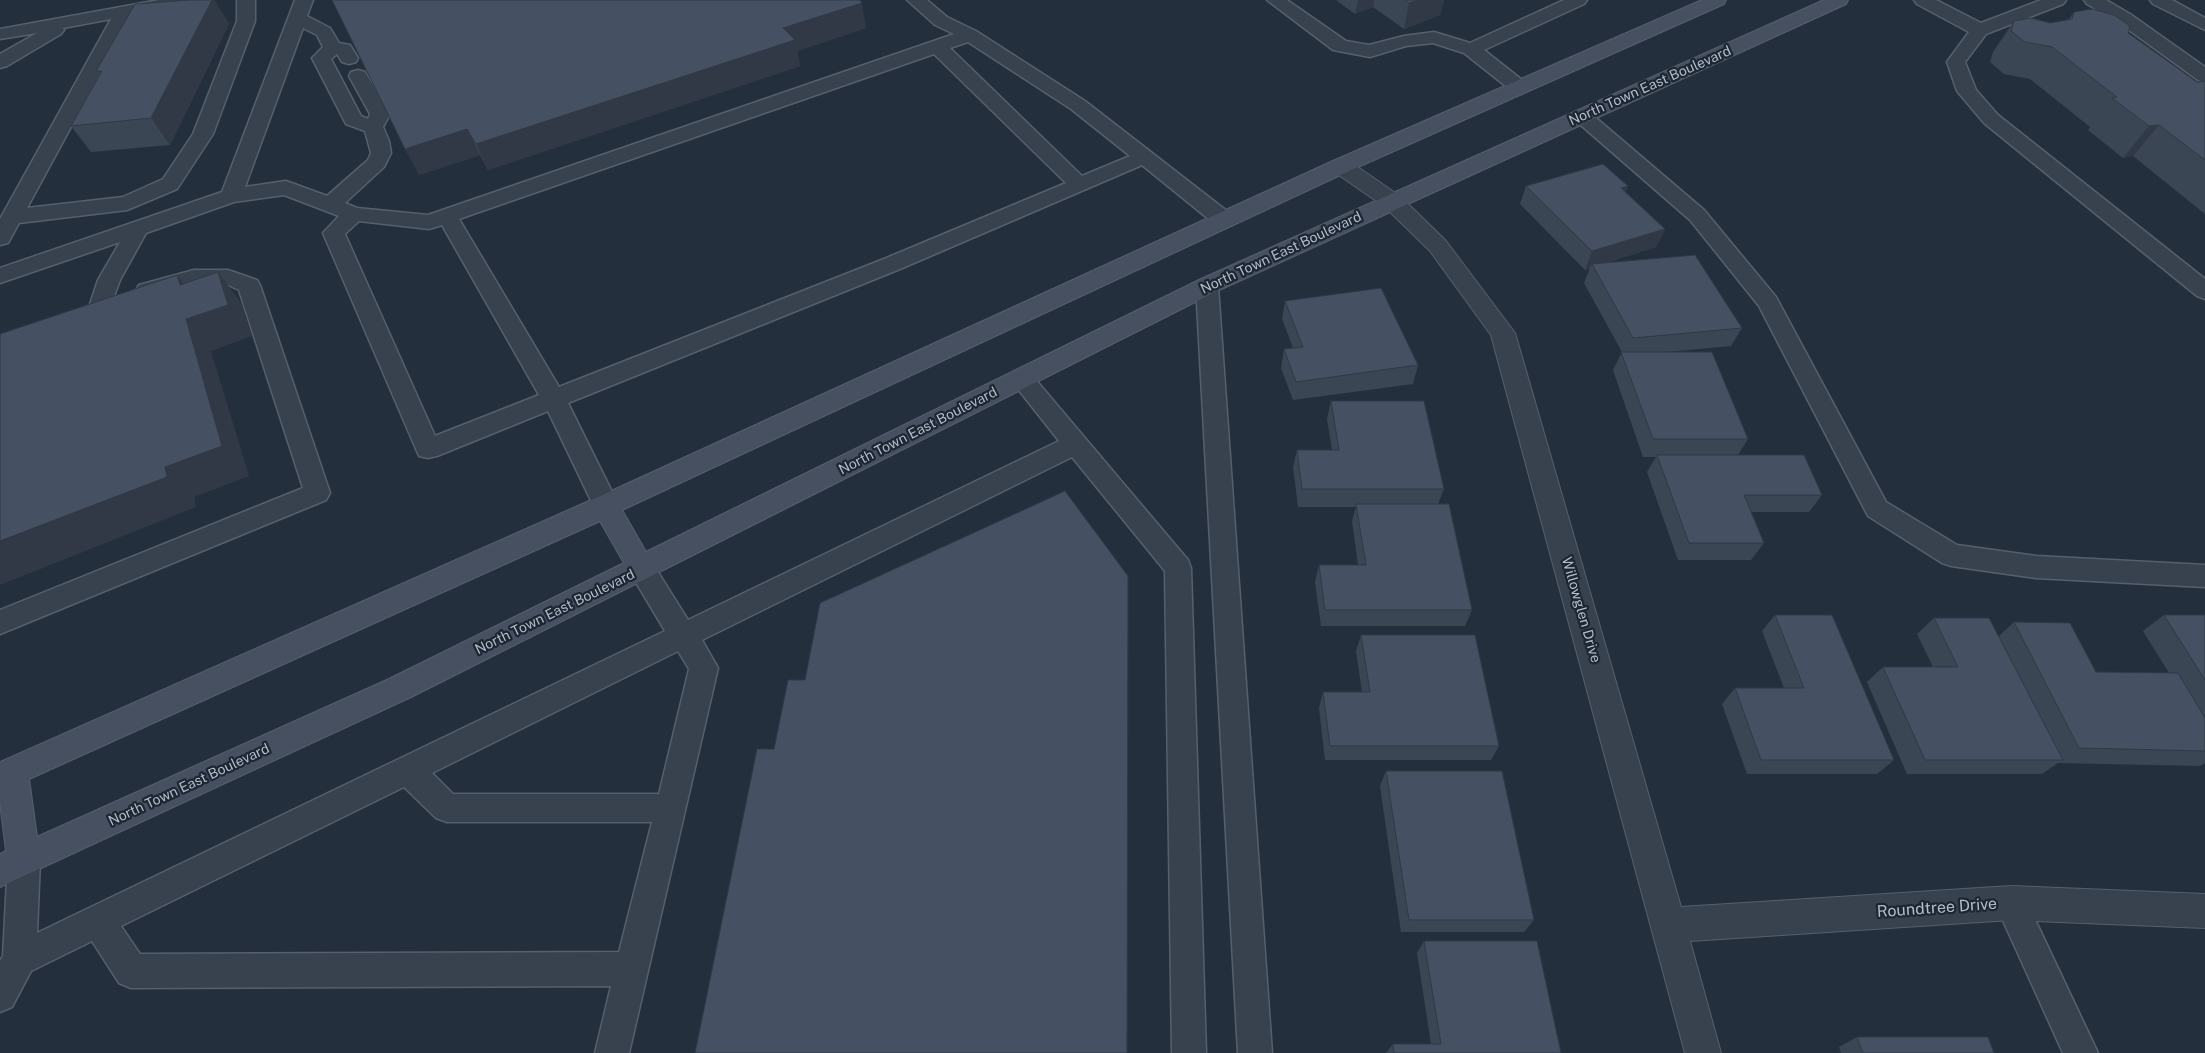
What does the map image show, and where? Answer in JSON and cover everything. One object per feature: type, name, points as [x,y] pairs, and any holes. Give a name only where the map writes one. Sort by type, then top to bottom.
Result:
[{"type":"main road","points":[[12,866],[6,774],[606,506],[1341,166],[1717,0]]},
{"type":"main road","name":"North Town East Boulevard","points":[[12,866],[400,688],[1207,286],[1840,0]]},
{"type":"main road","points":[[606,506],[641,569]]},
{"type":"street","name":"Willowglen Drive","points":[[1341,166],[1392,202],[1438,246],[1503,333],[1669,925],[1702,1053]]},
{"type":"street","name":"Roundtree Drive","points":[[1669,925],[2011,903],[2205,911]]},
{"type":"lane","points":[[0,34],[190,0]]},
{"type":"lane","points":[[12,217],[127,203],[170,184],[203,134],[246,21],[246,0]]},
{"type":"lane","points":[[916,0],[941,21],[970,35],[1078,105],[1224,220]]},
{"type":"lane","points":[[1276,0],[1340,46],[1370,51],[1404,41],[1434,37],[1471,49],[1519,87]]},
{"type":"lane","points":[[1471,49],[1578,0]]},
{"type":"lane","points":[[1923,0],[1980,30]]},
{"type":"lane","points":[[2057,0],[1980,30],[1956,62],[1967,91],[1991,119],[2205,291]]},
{"type":"lane","points":[[2092,0],[2124,18],[2205,76]]},
{"type":"lane","points":[[2159,0],[2205,25]]},
{"type":"lane","points":[[231,196],[300,9],[324,32],[341,53],[321,58],[353,120],[372,126],[380,141],[381,153],[377,163],[330,205]]},
{"type":"lane","points":[[0,238],[124,12]]},
{"type":"lane","points":[[0,62],[71,21]]},
{"type":"lane","points":[[0,276],[231,196],[286,188],[354,214],[429,222],[970,35]]},
{"type":"lane","points":[[937,46],[1080,185]]},
{"type":"lane","points":[[358,76],[380,114],[372,126]]},
{"type":"lane","points":[[1582,116],[1697,214],[1768,302],[1877,508],[1951,555],[2036,567],[2205,576]]},
{"type":"lane","points":[[354,214],[334,233],[428,449],[883,268],[1144,157]]},
{"type":"lane","points":[[447,216],[554,399],[606,506]]},
{"type":"lane","points":[[0,622],[317,493],[249,285],[228,277],[194,277],[92,307],[139,227]]},
{"type":"lane","points":[[1207,286],[1255,1053]]},
{"type":"lane","points":[[1022,379],[1178,568],[1189,1053]]},
{"type":"lane","points":[[19,959],[1076,444]]},
{"type":"lane","points":[[612,1053],[704,668],[641,569]]},
{"type":"lane","points":[[408,770],[447,808],[670,808]]},
{"type":"lane","points":[[0,995],[19,959],[12,866]]},
{"type":"lane","points":[[2011,903],[2081,1053]]},
{"type":"lane","points":[[98,921],[131,971],[632,969]]},
{"type":"building","points":[[212,0],[151,118],[71,126],[102,71],[96,71],[135,4]]},
{"type":"building","points":[[332,0],[860,0],[862,3],[783,28],[795,40],[476,144],[467,129],[405,149]]},
{"type":"building","points":[[1405,0],[1418,0],[1409,3]]},
{"type":"building","points":[[2092,9],[2114,15],[2130,26],[2128,33],[2197,82],[2205,81],[2205,160],[2159,125],[2149,126],[2112,98],[2117,97],[2052,47],[2025,42],[2011,31],[2014,21],[2031,18],[2050,23],[2072,19],[2074,12]]},
{"type":"building","points":[[1603,164],[1628,186],[1621,188],[1665,229],[1592,251],[1526,186]]},
{"type":"building","points":[[1695,255],[1742,328],[1633,338],[1592,264]]},
{"type":"building","points":[[218,272],[228,305],[186,319],[222,446],[165,467],[167,477],[0,541],[0,334],[177,275],[180,285]]},
{"type":"building","points":[[1381,288],[1418,365],[1296,382],[1284,349],[1303,347],[1285,301]]},
{"type":"building","points":[[1621,352],[1712,352],[1748,439],[1653,439]]},
{"type":"building","points":[[1331,401],[1424,401],[1444,489],[1302,489],[1297,450],[1339,450]]},
{"type":"building","points":[[1657,455],[1804,455],[1822,495],[1744,495],[1764,543],[1689,543]]},
{"type":"building","points":[[1065,491],[1128,576],[1127,1053],[695,1053],[757,749],[774,749],[788,680],[805,680],[820,603]]},
{"type":"building","points":[[1356,504],[1449,504],[1472,610],[1325,610],[1319,565],[1366,565]]},
{"type":"building","points":[[1775,615],[1832,615],[1894,760],[1761,760],[1735,688],[1804,688]]},
{"type":"building","points":[[2164,615],[2205,615],[2205,680]]},
{"type":"building","points":[[1934,618],[1989,618],[2063,760],[1925,760],[1883,667],[1958,667]]},
{"type":"building","points":[[2014,622],[2070,623],[2096,672],[2178,673],[2205,718],[2205,751],[2079,748]]},
{"type":"building","points":[[1361,635],[1475,635],[1499,746],[1330,746],[1323,692],[1370,692]]},
{"type":"building","points":[[1386,771],[1502,771],[1534,920],[1409,920]]},
{"type":"building","points":[[1424,941],[1537,941],[1561,1053],[1394,1053],[1393,1044],[1441,1044]]},
{"type":"building","points":[[1857,1037],[1988,1037],[1994,1053],[1863,1053]]}]
